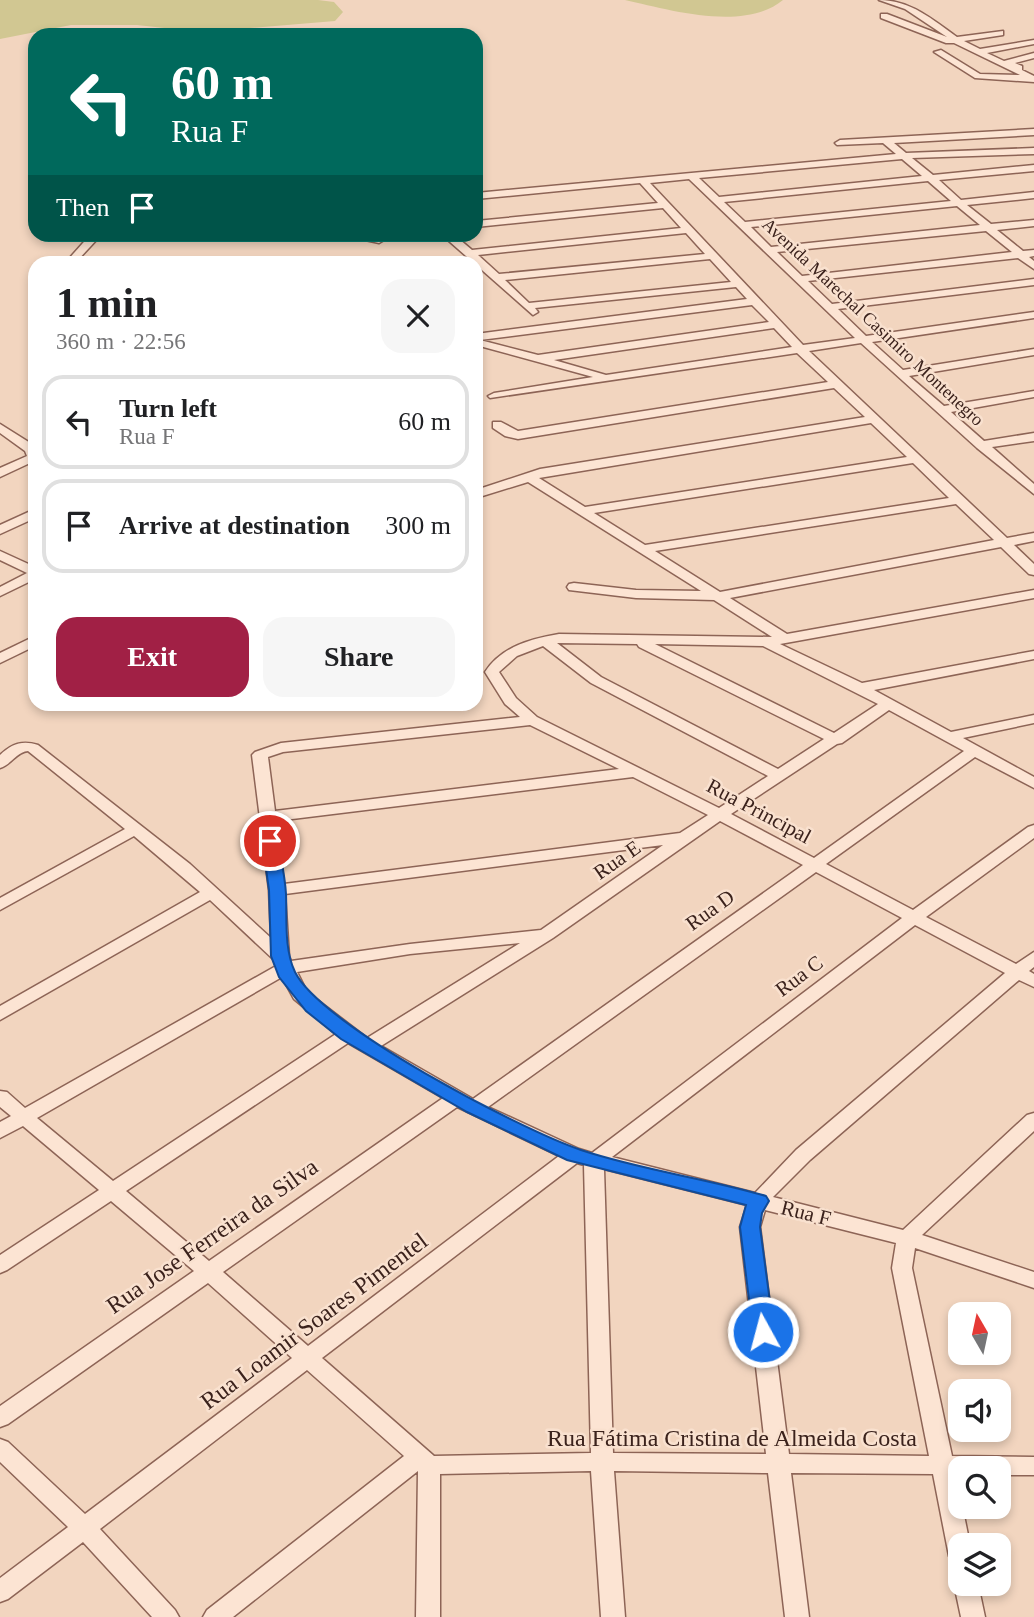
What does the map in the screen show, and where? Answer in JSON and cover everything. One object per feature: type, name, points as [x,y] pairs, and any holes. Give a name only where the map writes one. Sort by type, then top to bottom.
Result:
[{"type":"street","points":[[883,0],[907,3],[959,42],[1000,33]]},
{"type":"street","points":[[884,16],[959,42],[1033,77]]},
{"type":"street","points":[[978,52],[1034,42]]},
{"type":"street","points":[[938,52],[978,76],[1033,77]]},
{"type":"street","points":[[1033,77],[1008,62],[1034,55]]},
{"type":"street","points":[[841,143],[1034,132]]},
{"type":"street","points":[[885,140],[1034,265]]},
{"type":"street","points":[[483,195],[903,156],[1034,151]]},
{"type":"street","points":[[716,200],[1034,168]]},
{"type":"street","name":"Avenida Marechal Casimiro Montenegro","points":[[691,176],[900,374],[1032,487]]},
{"type":"street","points":[[642,180],[800,349],[1034,571]]},
{"type":"street","points":[[743,225],[1034,195]]},
{"type":"street","points":[[483,222],[665,205]]},
{"type":"street","points":[[769,250],[1034,223]]},
{"type":"street","points":[[472,253],[688,230]]},
{"type":"street","points":[[77,256],[90,242]]},
{"type":"street","points":[[457,242],[475,256]]},
{"type":"street","points":[[799,279],[1034,253]]},
{"type":"street","points":[[494,278],[712,256]]},
{"type":"street","points":[[483,266],[550,328]]},
{"type":"street","points":[[830,307],[1034,282]]},
{"type":"street","points":[[527,306],[739,284]]},
{"type":"street","points":[[483,339],[755,301]]},
{"type":"street","points":[[494,396],[1034,315]]},
{"type":"street","points":[[535,359],[777,324]]},
{"type":"street","points":[[483,342],[610,378]]},
{"type":"street","points":[[900,374],[1034,352]]},
{"type":"street","points":[[497,425],[518,435],[837,384]]},
{"type":"street","points":[[941,410],[1034,394]]},
{"type":"street","points":[[483,492],[535,475],[874,419]]},
{"type":"street","points":[[0,428],[28,447]]},
{"type":"street","points":[[981,445],[1034,436]]},
{"type":"street","points":[[583,511],[916,459]]},
{"type":"street","points":[[0,473],[28,462]]},
{"type":"street","points":[[535,475],[583,511],[787,640]]},
{"type":"street","points":[[645,549],[959,500]]},
{"type":"street","points":[[0,530],[28,516]]},
{"type":"street","points":[[574,587],[636,594],[718,596],[1034,537]]},
{"type":"street","points":[[0,545],[28,558]]},
{"type":"street","points":[[0,555],[28,569]]},
{"type":"street","points":[[0,592],[28,577]]},
{"type":"street","points":[[490,668],[545,640],[591,638],[639,642],[766,642],[1034,594]]},
{"type":"street","points":[[545,640],[596,680],[780,776]]},
{"type":"street","points":[[639,642],[837,740]]},
{"type":"street","points":[[766,642],[860,688],[1034,783]]},
{"type":"street","points":[[0,659],[28,644]]},
{"type":"street","points":[[860,688],[1034,655]]},
{"type":"street","name":"Rua Principal","points":[[490,668],[510,701],[532,720],[721,814],[1034,981]]},
{"type":"street","name":"Rua E","points":[[367,1046],[547,934],[684,838],[888,704]]},
{"type":"street","points":[[951,736],[1034,719]]},
{"type":"street","name":"Rua F","points":[[532,720],[264,752],[259,759],[277,890],[282,962],[300,995],[348,1035],[465,1103],[584,1158],[906,1238],[1034,1280]]},
{"type":"street","points":[[0,763],[16,748],[33,748],[212,892],[282,962]]},
{"type":"street","name":"Rua D","points":[[465,1103],[974,751]]},
{"type":"street","points":[[266,817],[636,772]]},
{"type":"street","points":[[0,905],[136,829]]},
{"type":"street","name":"Rua C","points":[[584,1158],[1034,830]]},
{"type":"street","points":[[277,890],[684,838]]},
{"type":"street","points":[[0,1014],[212,892]]},
{"type":"street","points":[[0,1131],[282,962],[547,934]]},
{"type":"street","points":[[797,1617],[750,1227],[752,1212],[759,1201],[803,1155],[1034,958]]},
{"type":"street","points":[[0,1265],[348,1035]]},
{"type":"street","points":[[0,1097],[309,1357],[424,1461],[428,1617]]},
{"type":"street","name":"Rua Jose Ferreira da Silva","points":[[0,1418],[207,1270],[465,1103]]},
{"type":"street","points":[[956,1533],[902,1268],[906,1238],[1034,1121]]},
{"type":"street","points":[[584,1158],[613,1617]]},
{"type":"street","name":"Rua Loamir Soares Pimentel","points":[[0,1592],[86,1530],[309,1357],[584,1158]]},
{"type":"street","points":[[0,1448],[86,1530],[167,1617]]},
{"type":"street","points":[[215,1617],[424,1461]]},
{"type":"street","name":"Rua Fátima Cristina de Almeida Costa","points":[[424,1461],[1034,1466]]},
{"type":"street","points":[[969,1596],[973,1617]]},
{"type":"shaded area","points":[[0,0],[318,0],[334,2],[343,12],[335,21],[250,28],[71,25],[28,28],[28,33],[0,39]]},
{"type":"shaded area","points":[[625,0],[783,0],[767,10],[728,17],[684,13]]},
{"type":"route","points":[[270,841],[277,890],[280,956],[288,977],[312,1007],[348,1035],[474,1108],[574,1155],[759,1201],[752,1212],[750,1227],[763,1332]]}]
